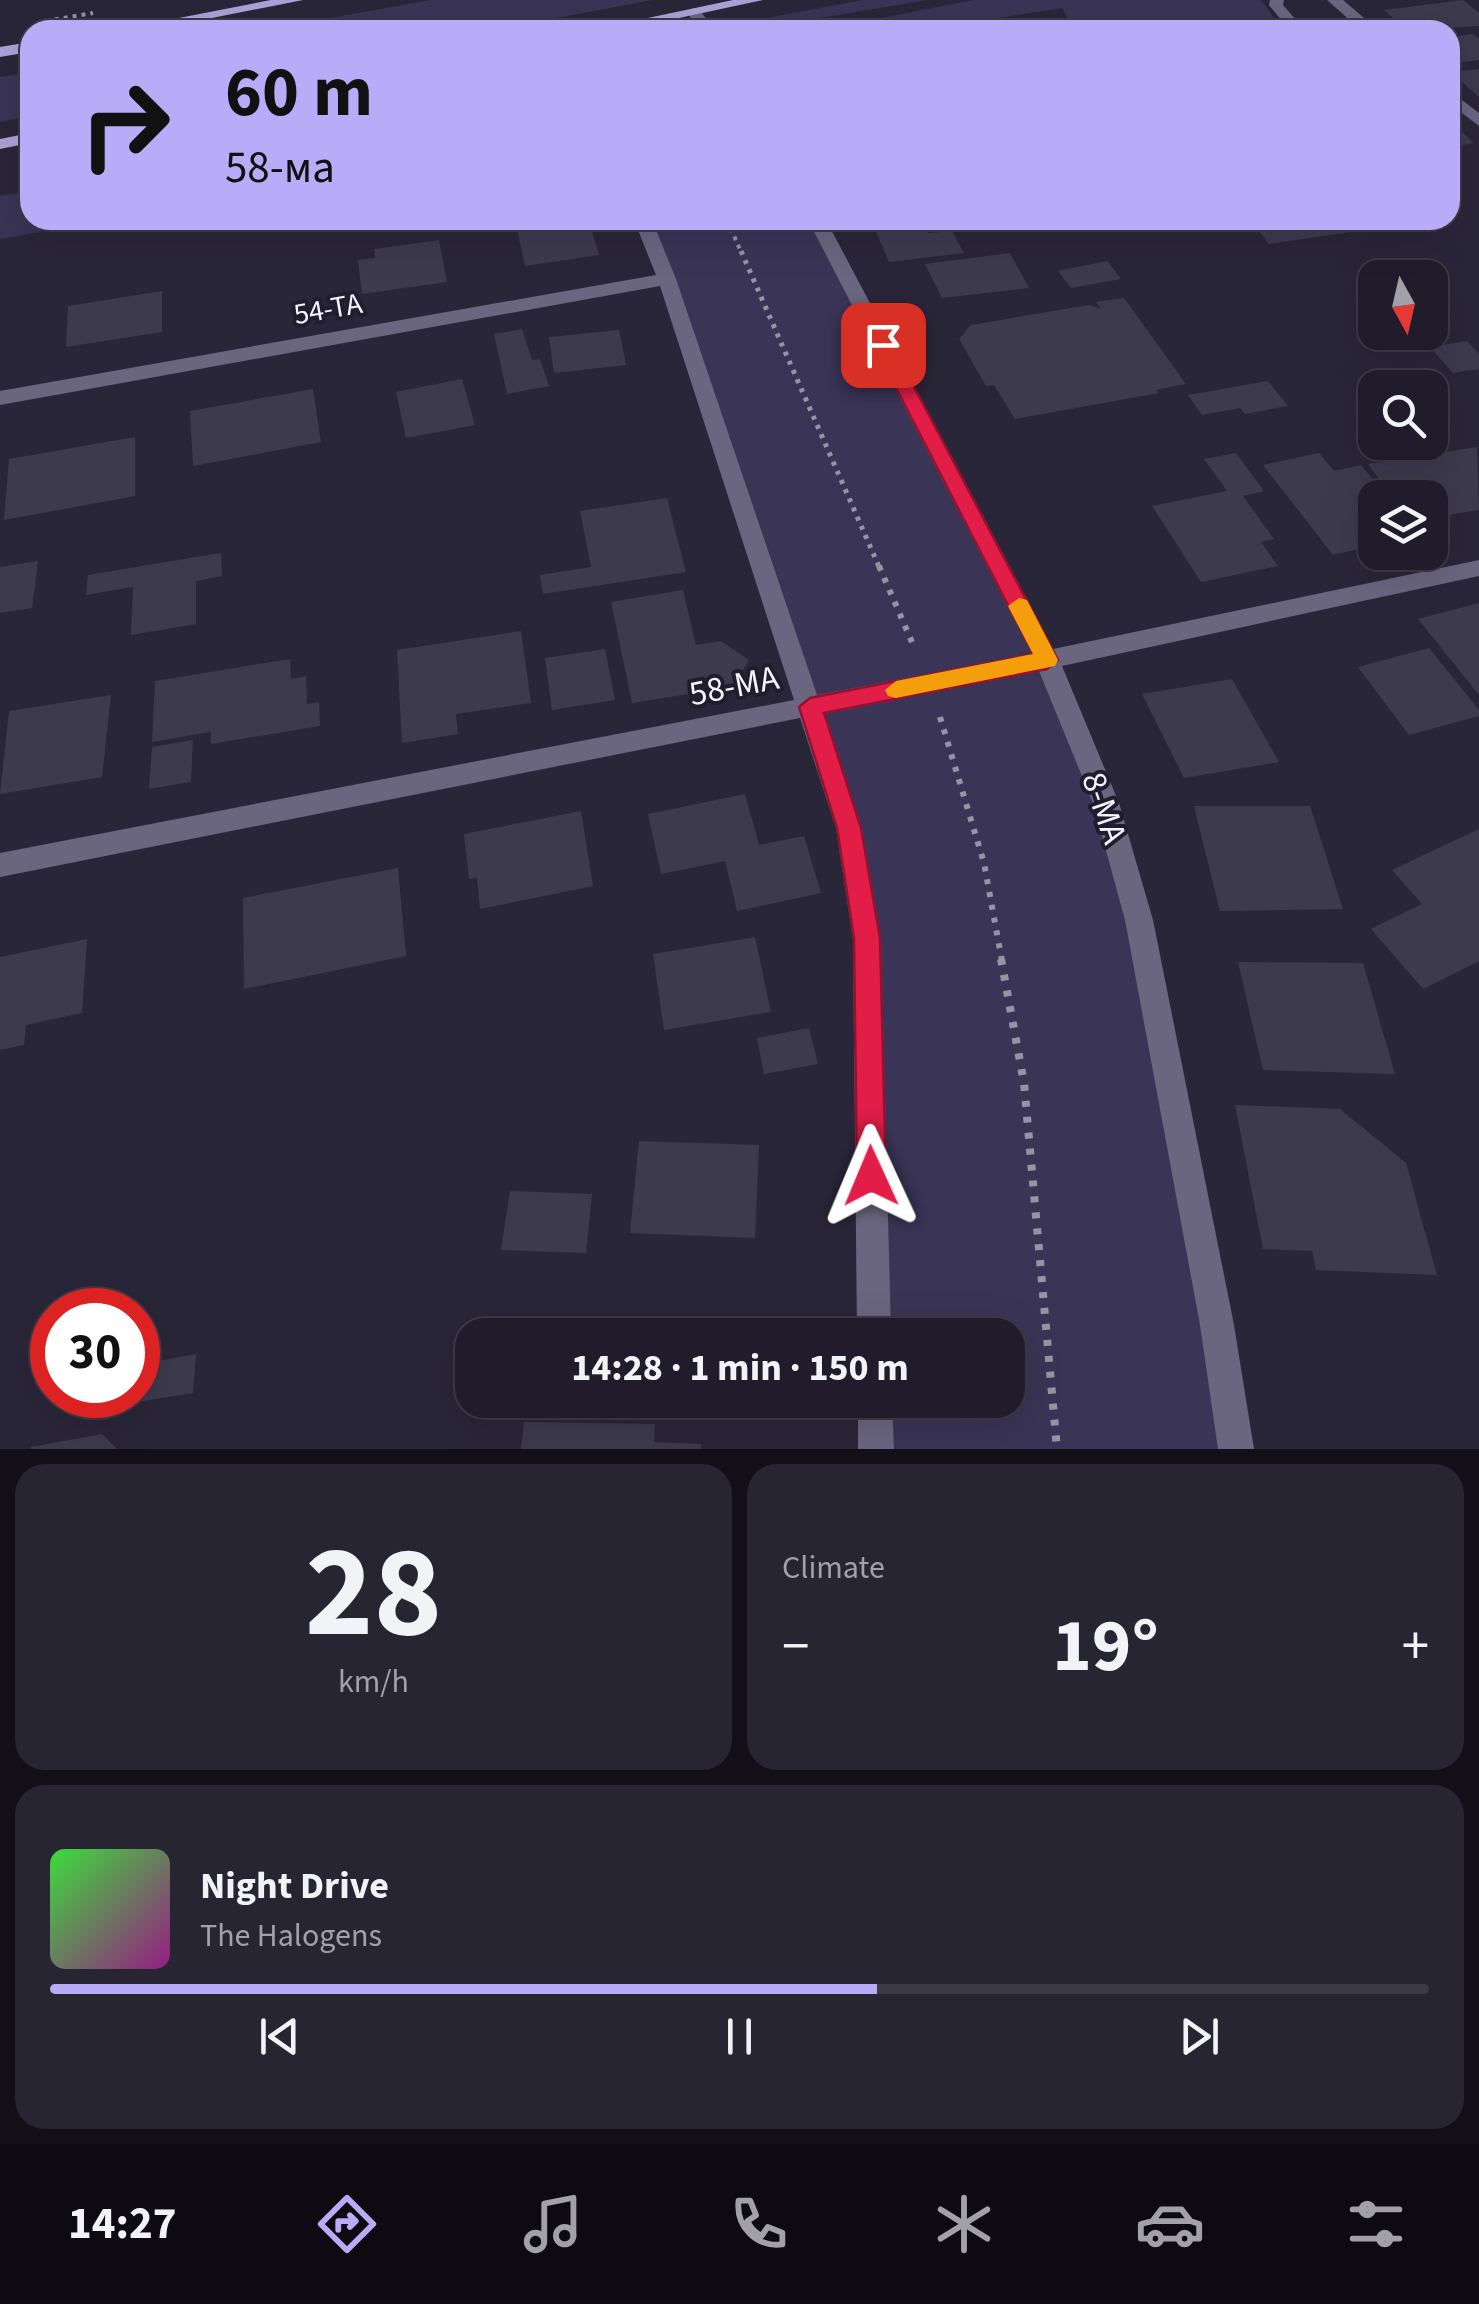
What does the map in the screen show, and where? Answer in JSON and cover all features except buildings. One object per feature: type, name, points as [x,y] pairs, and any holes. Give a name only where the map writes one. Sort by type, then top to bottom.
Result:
[{"type":"main road","points":[[182,20],[296,0]]},
{"type":"main road","points":[[652,20],[756,0]]},
{"type":"street","points":[[1334,0],[1358,20]]},
{"type":"street","points":[[694,12],[699,20]]},
{"type":"street","points":[[647,230],[849,828],[867,938],[874,1318]]},
{"type":"street","name":"8-МА","points":[[822,230],[1047,660],[1106,803],[1138,920],[1217,1325],[1236,1449]]},
{"type":"street","name":"54-ТА","points":[[0,398],[666,279]]},
{"type":"street","name":"58-МА","points":[[0,865],[1047,660],[1479,568]]},
{"type":"street","points":[[875,1418],[876,1449]]},
{"type":"path","points":[[731,230],[930,683],[984,863],[1024,1083],[1056,1449]]},
{"type":"shaded area","points":[[431,0],[653,0],[546,20],[319,20]]},
{"type":"shaded area","points":[[863,0],[927,0],[808,20],[767,20]]},
{"type":"shaded area","points":[[973,0],[1261,0],[1276,20],[1069,20],[1062,8],[986,20],[872,20]]},
{"type":"shaded area","points":[[20,74],[20,118],[0,122],[0,77]]},
{"type":"shaded area","points":[[20,192],[20,230],[50,230],[0,239],[0,196]]},
{"type":"shaded area","points":[[646,230],[822,230],[1106,803],[1236,1449],[876,1449],[875,1418],[1025,1418],[1025,1318],[873,1318],[849,828]]},
{"type":"slow traffic","points":[[896,690],[1047,660],[1019,606]]},
{"type":"route","points":[[871,1176],[867,938],[849,828],[810,707],[1047,660],[883,345]]}]
